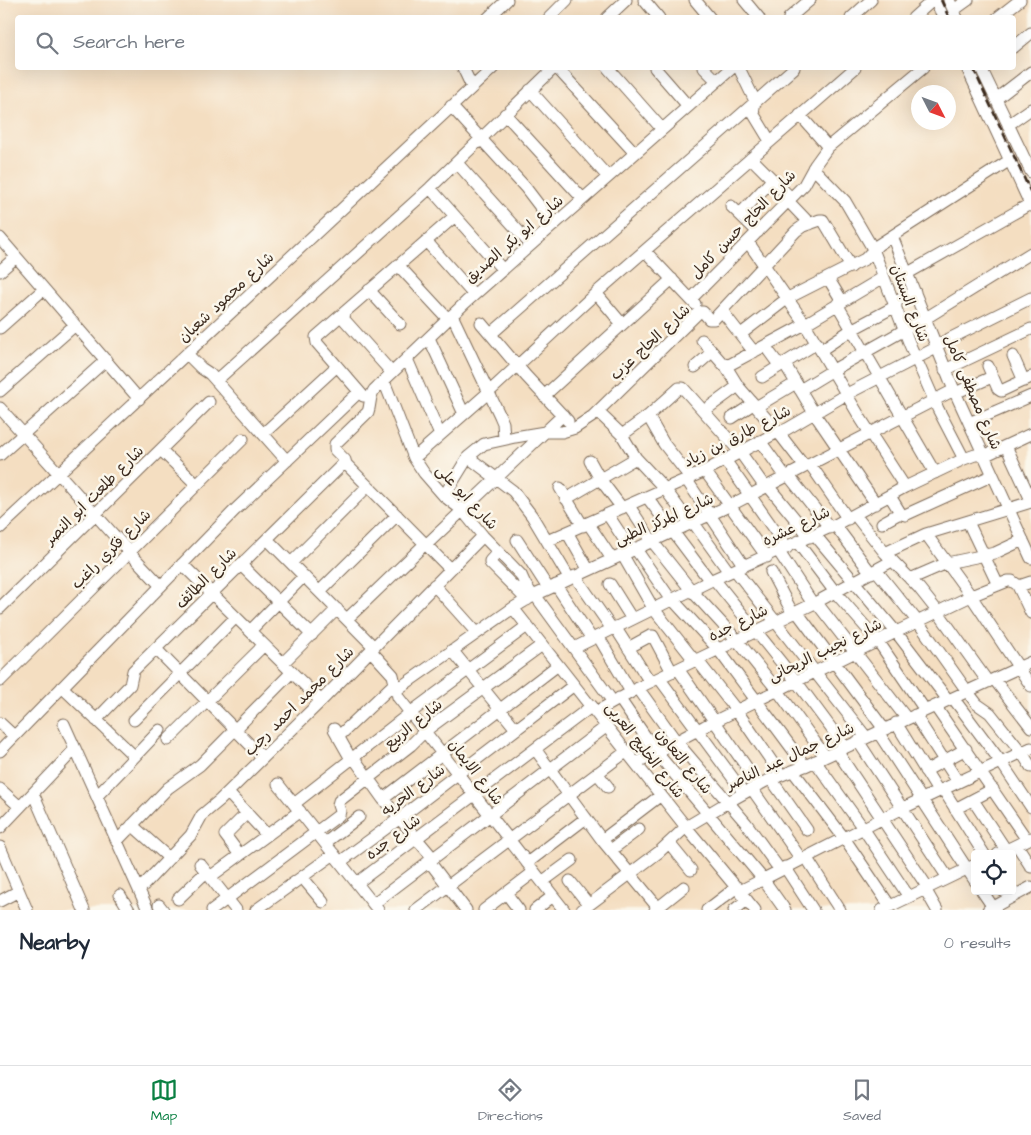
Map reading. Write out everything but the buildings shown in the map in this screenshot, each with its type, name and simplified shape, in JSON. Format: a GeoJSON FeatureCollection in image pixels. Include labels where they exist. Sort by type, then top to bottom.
{"type":"FeatureCollection","features":[{"type":"Feature","properties":{"kind":"street"},"geometry":{"type":"LineString","coordinates":[[491,15],[507,0]]}},
{"type":"Feature","properties":{"kind":"street"},"geometry":{"type":"LineString","coordinates":[[555,15],[567,0]]}},
{"type":"Feature","properties":{"kind":"street"},"geometry":{"type":"LineString","coordinates":[[611,15],[626,0]]}},
{"type":"Feature","properties":{"kind":"street"},"geometry":{"type":"LineString","coordinates":[[644,0],[656,15]]}},
{"type":"Feature","properties":{"kind":"street"},"geometry":{"type":"LineString","coordinates":[[695,0],[708,15]]}},
{"type":"Feature","properties":{"kind":"street"},"geometry":{"type":"LineString","coordinates":[[791,0],[794,14],[810,0]]}},
{"type":"Feature","properties":{"kind":"street"},"geometry":{"type":"LineString","coordinates":[[854,15],[871,0]]}},
{"type":"Feature","properties":{"kind":"street"},"geometry":{"type":"LineString","coordinates":[[916,15],[934,0],[942,15]]}},
{"type":"Feature","properties":{"kind":"street"},"geometry":{"type":"LineString","coordinates":[[953,9],[968,0]]}},
{"type":"Feature","properties":{"kind":"street"},"geometry":{"type":"LineString","coordinates":[[1001,15],[1020,0]]}},
{"type":"Feature","properties":{"kind":"street"},"geometry":{"type":"LineString","coordinates":[[750,2],[756,15]]}},
{"type":"Feature","properties":{"kind":"street"},"geometry":{"type":"LineString","coordinates":[[1016,45],[1031,33]]}},
{"type":"Feature","properties":{"kind":"street"},"geometry":{"type":"LineString","coordinates":[[464,70],[472,87]]}},
{"type":"Feature","properties":{"kind":"street","name":"شارع محمود شعبان"},"geometry":{"type":"LineString","coordinates":[[0,528],[491,70]]}},
{"type":"Feature","properties":{"kind":"street"},"geometry":{"type":"LineString","coordinates":[[216,381],[430,188],[553,70]]}},
{"type":"Feature","properties":{"kind":"street"},"geometry":{"type":"LineString","coordinates":[[557,70],[636,153]]}},
{"type":"Feature","properties":{"kind":"street"},"geometry":{"type":"LineString","coordinates":[[610,70],[662,129]]}},
{"type":"Feature","properties":{"kind":"street"},"geometry":{"type":"LineString","coordinates":[[657,70],[688,106]]}},
{"type":"Feature","properties":{"kind":"street"},"geometry":{"type":"LineString","coordinates":[[706,70],[717,81]]}},
{"type":"Feature","properties":{"kind":"street","name":"شارع ابو بكر الصديق"},"geometry":{"type":"LineString","coordinates":[[345,462],[334,447],[368,412],[371,395],[392,372],[474,295],[730,70]]}},
{"type":"Feature","properties":{"kind":"street"},"geometry":{"type":"LineString","coordinates":[[740,70],[755,101],[753,113],[770,142]]}},
{"type":"Feature","properties":{"kind":"street"},"geometry":{"type":"LineString","coordinates":[[491,334],[792,70]]}},
{"type":"Feature","properties":{"kind":"street"},"geometry":{"type":"LineString","coordinates":[[414,458],[596,294],[853,70]]}},
{"type":"Feature","properties":{"kind":"street","name":"شارع الحاج حسن كامل"},"geometry":{"type":"LineString","coordinates":[[691,299],[804,184],[828,147],[921,70]]}},
{"type":"Feature","properties":{"kind":"street"},"geometry":{"type":"LineString","coordinates":[[908,273],[1031,205],[968,70]]}},
{"type":"Feature","properties":{"kind":"street"},"geometry":{"type":"LineString","coordinates":[[984,70],[1008,125],[1026,149],[1031,172]]}},
{"type":"Feature","properties":{"kind":"street"},"geometry":{"type":"LineString","coordinates":[[996,99],[1031,72]]}},
{"type":"Feature","properties":{"kind":"street"},"geometry":{"type":"LineString","coordinates":[[530,90],[608,177]]}},
{"type":"Feature","properties":{"kind":"street"},"geometry":{"type":"LineString","coordinates":[[451,106],[525,187],[554,225]]}},
{"type":"Feature","properties":{"kind":"street"},"geometry":{"type":"LineString","coordinates":[[1008,125],[1031,108]]}},
{"type":"Feature","properties":{"kind":"street"},"geometry":{"type":"LineString","coordinates":[[505,114],[583,200]]}},
{"type":"Feature","properties":{"kind":"street"},"geometry":{"type":"LineString","coordinates":[[800,115],[828,147]]}},
{"type":"Feature","properties":{"kind":"street"},"geometry":{"type":"LineString","coordinates":[[751,158],[790,199],[810,224]]}},
{"type":"Feature","properties":{"kind":"street"},"geometry":{"type":"LineString","coordinates":[[741,334],[788,298],[865,260],[873,249],[1010,160]]}},
{"type":"Feature","properties":{"kind":"street"},"geometry":{"type":"LineString","coordinates":[[456,162],[531,245]]}},
{"type":"Feature","properties":{"kind":"street","name":"شارع البستان"},"geometry":{"type":"LineString","coordinates":[[813,168],[845,201],[873,249],[934,400],[964,459]]}},
{"type":"Feature","properties":{"kind":"street"},"geometry":{"type":"LineString","coordinates":[[758,232],[735,210],[772,180]]}},
{"type":"Feature","properties":{"kind":"street"},"geometry":{"type":"LineString","coordinates":[[430,188],[502,270]]}},
{"type":"Feature","properties":{"kind":"street"},"geometry":{"type":"LineString","coordinates":[[370,404],[316,340],[318,335],[455,216]]}},
{"type":"Feature","properties":{"kind":"street"},"geometry":{"type":"LineString","coordinates":[[754,352],[722,311],[799,228],[820,220],[825,222],[851,267]]}},
{"type":"Feature","properties":{"kind":"street","name":"شارع مصطفى كامل"},"geometry":{"type":"LineString","coordinates":[[892,236],[916,292],[954,392],[1031,558]]}},
{"type":"Feature","properties":{"kind":"street"},"geometry":{"type":"LineString","coordinates":[[0,238],[139,399]]}},
{"type":"Feature","properties":{"kind":"street"},"geometry":{"type":"LineString","coordinates":[[426,240],[474,295]]}},
{"type":"Feature","properties":{"kind":"street"},"geometry":{"type":"LineString","coordinates":[[748,242],[819,346],[904,488]]}},
{"type":"Feature","properties":{"kind":"street"},"geometry":{"type":"LineString","coordinates":[[645,251],[700,308],[701,312]]}},
{"type":"Feature","properties":{"kind":"street"},"geometry":{"type":"LineString","coordinates":[[732,418],[754,405],[833,370],[926,318],[1031,254]]}},
{"type":"Feature","properties":{"kind":"street"},"geometry":{"type":"LineString","coordinates":[[0,270],[16,257]]}},
{"type":"Feature","properties":{"kind":"street"},"geometry":{"type":"LineString","coordinates":[[398,265],[450,317],[503,423],[504,439]]}},
{"type":"Feature","properties":{"kind":"street"},"geometry":{"type":"LineString","coordinates":[[725,365],[729,366],[805,324],[884,277]]}},
{"type":"Feature","properties":{"kind":"street"},"geometry":{"type":"LineString","coordinates":[[828,278],[864,352],[935,473]]}},
{"type":"Feature","properties":{"kind":"street"},"geometry":{"type":"LineString","coordinates":[[544,396],[672,279]]}},
{"type":"Feature","properties":{"kind":"street"},"geometry":{"type":"LineString","coordinates":[[0,328],[44,289]]}},
{"type":"Feature","properties":{"kind":"street"},"geometry":{"type":"LineString","coordinates":[[369,290],[400,324]]}},
{"type":"Feature","properties":{"kind":"street"},"geometry":{"type":"LineString","coordinates":[[762,377],[782,364],[852,330],[916,292]]}},
{"type":"Feature","properties":{"kind":"street"},"geometry":{"type":"LineString","coordinates":[[596,294],[622,324]]}},
{"type":"Feature","properties":{"kind":"street","name":"شارع طارق بن زياد"},"geometry":{"type":"LineString","coordinates":[[547,541],[704,471],[787,429],[847,394],[1031,298]]}},
{"type":"Feature","properties":{"kind":"street","name":"شارع الحاج عزب"},"geometry":{"type":"LineString","coordinates":[[444,496],[468,457],[484,444],[545,432],[562,432],[575,428],[598,412],[701,312],[711,319],[722,311]]}},
{"type":"Feature","properties":{"kind":"street"},"geometry":{"type":"LineString","coordinates":[[340,316],[392,372]]}},
{"type":"Feature","properties":{"kind":"street"},"geometry":{"type":"LineString","coordinates":[[481,323],[544,396],[575,428]]}},
{"type":"Feature","properties":{"kind":"street"},"geometry":{"type":"LineString","coordinates":[[0,391],[75,325]]}},
{"type":"Feature","properties":{"kind":"street"},"geometry":{"type":"LineString","coordinates":[[945,370],[1031,328]]}},
{"type":"Feature","properties":{"kind":"street"},"geometry":{"type":"LineString","coordinates":[[429,338],[464,414]]}},
{"type":"Feature","properties":{"kind":"street"},"geometry":{"type":"LineString","coordinates":[[702,340],[725,365],[738,386],[851,517],[910,579],[1031,727]]}},
{"type":"Feature","properties":{"kind":"street"},"geometry":{"type":"LineString","coordinates":[[765,346],[776,361],[786,366],[814,413],[876,504]]}},
{"type":"Feature","properties":{"kind":"street"},"geometry":{"type":"LineString","coordinates":[[695,368],[712,352]]}},
{"type":"Feature","properties":{"kind":"street"},"geometry":{"type":"LineString","coordinates":[[187,354],[210,374],[287,461]]}},
{"type":"Feature","properties":{"kind":"street"},"geometry":{"type":"LineString","coordinates":[[1013,356],[1028,379]]}},
{"type":"Feature","properties":{"kind":"street"},"geometry":{"type":"LineString","coordinates":[[407,359],[440,435]]}},
{"type":"Feature","properties":{"kind":"street"},"geometry":{"type":"LineString","coordinates":[[0,455],[106,360]]}},
{"type":"Feature","properties":{"kind":"street"},"geometry":{"type":"LineString","coordinates":[[263,434],[337,366]]}},
{"type":"Feature","properties":{"kind":"street","name":"شارع المركز الطبى"},"geometry":{"type":"LineString","coordinates":[[352,758],[336,733],[395,687],[532,597],[588,569],[710,515],[767,487],[990,372],[998,389],[1001,391],[1028,379]]}},
{"type":"Feature","properties":{"kind":"street","name":"شارع ابو على"},"geometry":{"type":"LineString","coordinates":[[384,381],[414,458],[424,473],[444,496],[462,510],[483,536],[521,575],[532,597]]}},
{"type":"Feature","properties":{"kind":"street"},"geometry":{"type":"LineString","coordinates":[[704,411],[738,386]]}},
{"type":"Feature","properties":{"kind":"street"},"geometry":{"type":"LineString","coordinates":[[622,436],[679,388],[685,389],[740,452],[767,487],[854,582],[896,632],[1001,762],[1031,807]]}},
{"type":"Feature","properties":{"kind":"street"},"geometry":{"type":"LineString","coordinates":[[0,751],[235,510],[359,392]]}},
{"type":"Feature","properties":{"kind":"street"},"geometry":{"type":"LineString","coordinates":[[969,423],[1031,396]]}},
{"type":"Feature","properties":{"kind":"street","name":"شارع طلعت ابو النصر"},"geometry":{"type":"LineString","coordinates":[[0,608],[209,402]]}},
{"type":"Feature","properties":{"kind":"street"},"geometry":{"type":"LineString","coordinates":[[0,408],[161,586]]}},
{"type":"Feature","properties":{"kind":"street"},"geometry":{"type":"LineString","coordinates":[[598,412],[622,436],[636,458],[665,489],[691,523],[736,570],[816,672],[862,739],[902,808],[948,878]]}},
{"type":"Feature","properties":{"kind":"street"},"geometry":{"type":"LineString","coordinates":[[347,619],[563,415]]}},
{"type":"Feature","properties":{"kind":"street"},"geometry":{"type":"LineString","coordinates":[[648,416],[710,515],[736,570]]}},
{"type":"Feature","properties":{"kind":"street","name":"شارع فكري راغب"},"geometry":{"type":"LineString","coordinates":[[0,681],[243,439]]}},
{"type":"Feature","properties":{"kind":"street","name":"شارع عشره"},"geometry":{"type":"LineString","coordinates":[[574,648],[652,608],[813,536],[964,459],[975,455],[983,455],[1030,439]]}},
{"type":"Feature","properties":{"kind":"street"},"geometry":{"type":"LineString","coordinates":[[760,441],[787,476],[918,622],[977,704],[990,713],[1026,750],[1031,767]]}},
{"type":"Feature","properties":{"kind":"street"},"geometry":{"type":"LineString","coordinates":[[1006,446],[1031,501]]}},
{"type":"Feature","properties":{"kind":"street"},"geometry":{"type":"LineString","coordinates":[[161,450],[197,485]]}},
{"type":"Feature","properties":{"kind":"street"},"geometry":{"type":"LineString","coordinates":[[468,457],[512,491],[532,516],[572,577],[654,680],[752,789],[840,910]]}},
{"type":"Feature","properties":{"kind":"street"},"geometry":{"type":"LineString","coordinates":[[566,499],[636,458]]}},
{"type":"Feature","properties":{"kind":"street"},"geometry":{"type":"LineString","coordinates":[[725,460],[788,547],[835,592],[878,641],[916,715],[958,782]]}},
{"type":"Feature","properties":{"kind":"street"},"geometry":{"type":"LineString","coordinates":[[590,461],[600,479],[625,507],[691,590],[737,640],[778,690],[815,761]]}},
{"type":"Feature","properties":{"kind":"street"},"geometry":{"type":"LineString","coordinates":[[345,462],[450,569]]}},
{"type":"Feature","properties":{"kind":"street","name":"شارع الطائف"},"geometry":{"type":"LineString","coordinates":[[96,720],[130,685],[133,671],[345,462]]}},
{"type":"Feature","properties":{"kind":"street"},"geometry":{"type":"LineString","coordinates":[[704,471],[767,557]]}},
{"type":"Feature","properties":{"kind":"street"},"geometry":{"type":"LineString","coordinates":[[890,496],[900,513],[905,515],[992,475]]}},
{"type":"Feature","properties":{"kind":"street"},"geometry":{"type":"LineString","coordinates":[[291,563],[368,486]]}},
{"type":"Feature","properties":{"kind":"street"},"geometry":{"type":"LineString","coordinates":[[560,488],[585,524],[625,553],[672,599],[718,650],[757,700],[815,761],[909,897]]}},
{"type":"Feature","properties":{"kind":"street"},"geometry":{"type":"LineString","coordinates":[[648,497],[672,531],[796,681],[841,749],[882,819],[926,888],[937,910]]}},
{"type":"Feature","properties":{"kind":"street","name":"شارع جده"},"geometry":{"type":"LineString","coordinates":[[357,883],[535,749],[594,709],[815,603],[873,571],[888,557],[926,534],[1031,501]]}},
{"type":"Feature","properties":{"kind":"street"},"geometry":{"type":"LineString","coordinates":[[882,523],[900,513]]}},
{"type":"Feature","properties":{"kind":"street"},"geometry":{"type":"LineString","coordinates":[[320,591],[397,515]]}},
{"type":"Feature","properties":{"kind":"street"},"geometry":{"type":"LineString","coordinates":[[608,515],[652,608],[737,710],[807,830]]}},
{"type":"Feature","properties":{"kind":"street"},"geometry":{"type":"LineString","coordinates":[[968,522],[998,585]]}},
{"type":"Feature","properties":{"kind":"street"},"geometry":{"type":"LineString","coordinates":[[567,532],[588,569]]}},
{"type":"Feature","properties":{"kind":"street"},"geometry":{"type":"LineString","coordinates":[[926,534],[971,596],[1031,686]]}},
{"type":"Feature","properties":{"kind":"street","name":"شارع محمد احمد رجب"},"geometry":{"type":"LineString","coordinates":[[139,890],[196,830],[202,815],[228,793],[321,701],[483,536]]}},
{"type":"Feature","properties":{"kind":"street","name":"شارع الايمان"},"geometry":{"type":"LineString","coordinates":[[267,539],[347,619],[393,675],[398,697],[564,910]]}},
{"type":"Feature","properties":{"kind":"street"},"geometry":{"type":"LineString","coordinates":[[517,540],[634,690],[746,823],[812,910]]}},
{"type":"Feature","properties":{"kind":"street"},"geometry":{"type":"LineString","coordinates":[[910,579],[947,563],[984,556],[1022,540]]}},
{"type":"Feature","properties":{"kind":"street"},"geometry":{"type":"LineString","coordinates":[[788,547],[815,603],[856,652],[916,715],[966,749],[993,789],[1016,845]]}},
{"type":"Feature","properties":{"kind":"street"},"geometry":{"type":"LineString","coordinates":[[182,564],[321,701]]}},
{"type":"Feature","properties":{"kind":"street"},"geometry":{"type":"LineString","coordinates":[[241,564],[312,635]]}},
{"type":"Feature","properties":{"kind":"street"},"geometry":{"type":"LineString","coordinates":[[771,572],[795,613],[835,662],[881,730],[922,799],[971,867],[886,908],[844,838],[794,771]]}},
{"type":"Feature","properties":{"kind":"street"},"geometry":{"type":"LineString","coordinates":[[250,631],[304,576]]}},
{"type":"Feature","properties":{"kind":"street","name":"شارع نجيب الريحانى"},"geometry":{"type":"LineString","coordinates":[[636,763],[757,700],[971,596],[1010,581],[1018,586],[1031,582]]}},
{"type":"Feature","properties":{"kind":"street"},"geometry":{"type":"LineString","coordinates":[[610,584],[632,619]]}},
{"type":"Feature","properties":{"kind":"street"},"geometry":{"type":"LineString","coordinates":[[434,586],[477,634]]}},
{"type":"Feature","properties":{"kind":"street"},"geometry":{"type":"LineString","coordinates":[[1018,586],[1031,613]]}},
{"type":"Feature","properties":{"kind":"street","name":"شارع التعاون"},"geometry":{"type":"LineString","coordinates":[[532,597],[656,752],[763,879],[785,910]]}},
{"type":"Feature","properties":{"kind":"street","name":"شارع الخليج العربى"},"geometry":{"type":"LineString","coordinates":[[513,608],[686,827],[755,910]]}},
{"type":"Feature","properties":{"kind":"street"},"geometry":{"type":"LineString","coordinates":[[283,663],[337,609]]}},
{"type":"Feature","properties":{"kind":"street"},"geometry":{"type":"LineString","coordinates":[[134,720],[236,617]]}},
{"type":"Feature","properties":{"kind":"street"},"geometry":{"type":"LineString","coordinates":[[178,899],[205,871],[240,854],[267,835],[352,758],[410,712],[527,626]]}},
{"type":"Feature","properties":{"kind":"street"},"geometry":{"type":"LineString","coordinates":[[628,648],[653,636],[675,670],[716,721],[752,789]]}},
{"type":"Feature","properties":{"kind":"street"},"geometry":{"type":"LineString","coordinates":[[168,740],[264,645]]}},
{"type":"Feature","properties":{"kind":"street","name":"شارع الربيع"},"geometry":{"type":"LineString","coordinates":[[316,832],[339,815],[339,801],[411,745],[425,731],[542,645]]}},
{"type":"Feature","properties":{"kind":"street"},"geometry":{"type":"LineString","coordinates":[[156,649],[263,758]]}},
{"type":"Feature","properties":{"kind":"street"},"geometry":{"type":"LineString","coordinates":[[452,650],[516,729]]}},
{"type":"Feature","properties":{"kind":"street","name":"شارع جمال عبد الناصر"},"geometry":{"type":"LineString","coordinates":[[585,907],[630,874],[686,827],[728,802],[776,777],[794,771],[1031,662]]}},
{"type":"Feature","properties":{"kind":"street"},"geometry":{"type":"LineString","coordinates":[[383,799],[558,665]]}},
{"type":"Feature","properties":{"kind":"street"},"geometry":{"type":"LineString","coordinates":[[117,841],[168,788],[193,771],[292,672]]}},
{"type":"Feature","properties":{"kind":"street","name":"شارع الحريه"},"geometry":{"type":"LineString","coordinates":[[256,910],[302,877],[337,858],[400,818],[574,684]]}},
{"type":"Feature","properties":{"kind":"street"},"geometry":{"type":"LineString","coordinates":[[62,687],[134,756]]}},
{"type":"Feature","properties":{"kind":"street"},"geometry":{"type":"LineString","coordinates":[[916,715],[925,771],[955,809],[981,850]]}},
{"type":"Feature","properties":{"kind":"street"},"geometry":{"type":"LineString","coordinates":[[0,723],[14,736]]}},
{"type":"Feature","properties":{"kind":"street"},"geometry":{"type":"LineString","coordinates":[[64,724],[139,890],[157,909]]}},
{"type":"Feature","properties":{"kind":"street"},"geometry":{"type":"LineString","coordinates":[[278,784],[376,907],[431,860],[607,726]]}},
{"type":"Feature","properties":{"kind":"street"},"geometry":{"type":"LineString","coordinates":[[97,796],[160,730]]}},
{"type":"Feature","properties":{"kind":"street"},"geometry":{"type":"LineString","coordinates":[[0,828],[75,749]]}},
{"type":"Feature","properties":{"kind":"street"},"geometry":{"type":"LineString","coordinates":[[535,749],[602,840],[658,909],[684,887]]}},
{"type":"Feature","properties":{"kind":"street"},"geometry":{"type":"LineString","coordinates":[[925,771],[966,749]]}},
{"type":"Feature","properties":{"kind":"street"},"geometry":{"type":"LineString","coordinates":[[707,910],[782,869],[902,808],[1026,750]]}},
{"type":"Feature","properties":{"kind":"street"},"geometry":{"type":"LineString","coordinates":[[416,910],[627,751]]}},
{"type":"Feature","properties":{"kind":"street"},"geometry":{"type":"LineString","coordinates":[[352,758],[416,838],[464,909]]}},
{"type":"Feature","properties":{"kind":"street"},"geometry":{"type":"LineString","coordinates":[[596,773],[608,787]]}},
{"type":"Feature","properties":{"kind":"street"},"geometry":{"type":"LineString","coordinates":[[0,789],[20,807]]}},
{"type":"Feature","properties":{"kind":"street"},"geometry":{"type":"LineString","coordinates":[[955,809],[993,789]]}},
{"type":"Feature","properties":{"kind":"street"},"geometry":{"type":"LineString","coordinates":[[33,793],[84,910]]}},
{"type":"Feature","properties":{"kind":"street"},"geometry":{"type":"LineString","coordinates":[[228,793],[267,835]]}},
{"type":"Feature","properties":{"kind":"street"},"geometry":{"type":"LineString","coordinates":[[602,840],[661,795]]}},
{"type":"Feature","properties":{"kind":"street"},"geometry":{"type":"LineString","coordinates":[[973,800],[1016,845],[1031,867]]}},
{"type":"Feature","properties":{"kind":"street"},"geometry":{"type":"LineString","coordinates":[[240,854],[225,835],[247,813]]}},
{"type":"Feature","properties":{"kind":"street"},"geometry":{"type":"LineString","coordinates":[[325,843],[359,817]]}},
{"type":"Feature","properties":{"kind":"street"},"geometry":{"type":"LineString","coordinates":[[484,910],[506,893],[531,867],[586,818]]}},
{"type":"Feature","properties":{"kind":"street"},"geometry":{"type":"LineString","coordinates":[[132,825],[169,858]]}},
{"type":"Feature","properties":{"kind":"street"},"geometry":{"type":"LineString","coordinates":[[610,850],[639,829]]}},
{"type":"Feature","properties":{"kind":"street"},"geometry":{"type":"LineString","coordinates":[[212,910],[316,832]]}},
{"type":"Feature","properties":{"kind":"street"},"geometry":{"type":"LineString","coordinates":[[669,843],[691,870]]}},
{"type":"Feature","properties":{"kind":"street"},"geometry":{"type":"LineString","coordinates":[[0,847],[28,910]]}},
{"type":"Feature","properties":{"kind":"street"},"geometry":{"type":"LineString","coordinates":[[542,882],[572,860]]}},
{"type":"Feature","properties":{"kind":"street"},"geometry":{"type":"LineString","coordinates":[[205,871],[236,910]]}},
{"type":"Feature","properties":{"kind":"street"},"geometry":{"type":"LineString","coordinates":[[302,877],[323,902]]}},
{"type":"Feature","properties":{"kind":"street"},"geometry":{"type":"LineString","coordinates":[[570,881],[585,907]]}},
{"type":"Feature","properties":{"kind":"street"},"geometry":{"type":"LineString","coordinates":[[1016,891],[1031,887]]}},
{"type":"Feature","properties":{"kind":"street"},"geometry":{"type":"LineString","coordinates":[[0,901],[19,891]]}},
{"type":"Feature","properties":{"kind":"street"},"geometry":{"type":"LineString","coordinates":[[506,893],[519,910]]}},
{"type":"Feature","properties":{"kind":"street"},"geometry":{"type":"LineString","coordinates":[[734,910],[741,893]]}},
{"type":"Feature","properties":{"kind":"street"},"geometry":{"type":"LineString","coordinates":[[120,895],[129,910]]}},
{"type":"Feature","properties":{"kind":"street"},"geometry":{"type":"LineString","coordinates":[[984,895],[992,909],[1010,895]]}},
{"type":"Feature","properties":{"kind":"street"},"geometry":{"type":"LineString","coordinates":[[535,910],[554,896]]}},
{"type":"Feature","properties":{"kind":"railway"},"geometry":{"type":"LineString","coordinates":[[941,0],[948,15]]}},
{"type":"Feature","properties":{"kind":"railway"},"geometry":{"type":"LineString","coordinates":[[974,70],[1031,193]]}}]}
